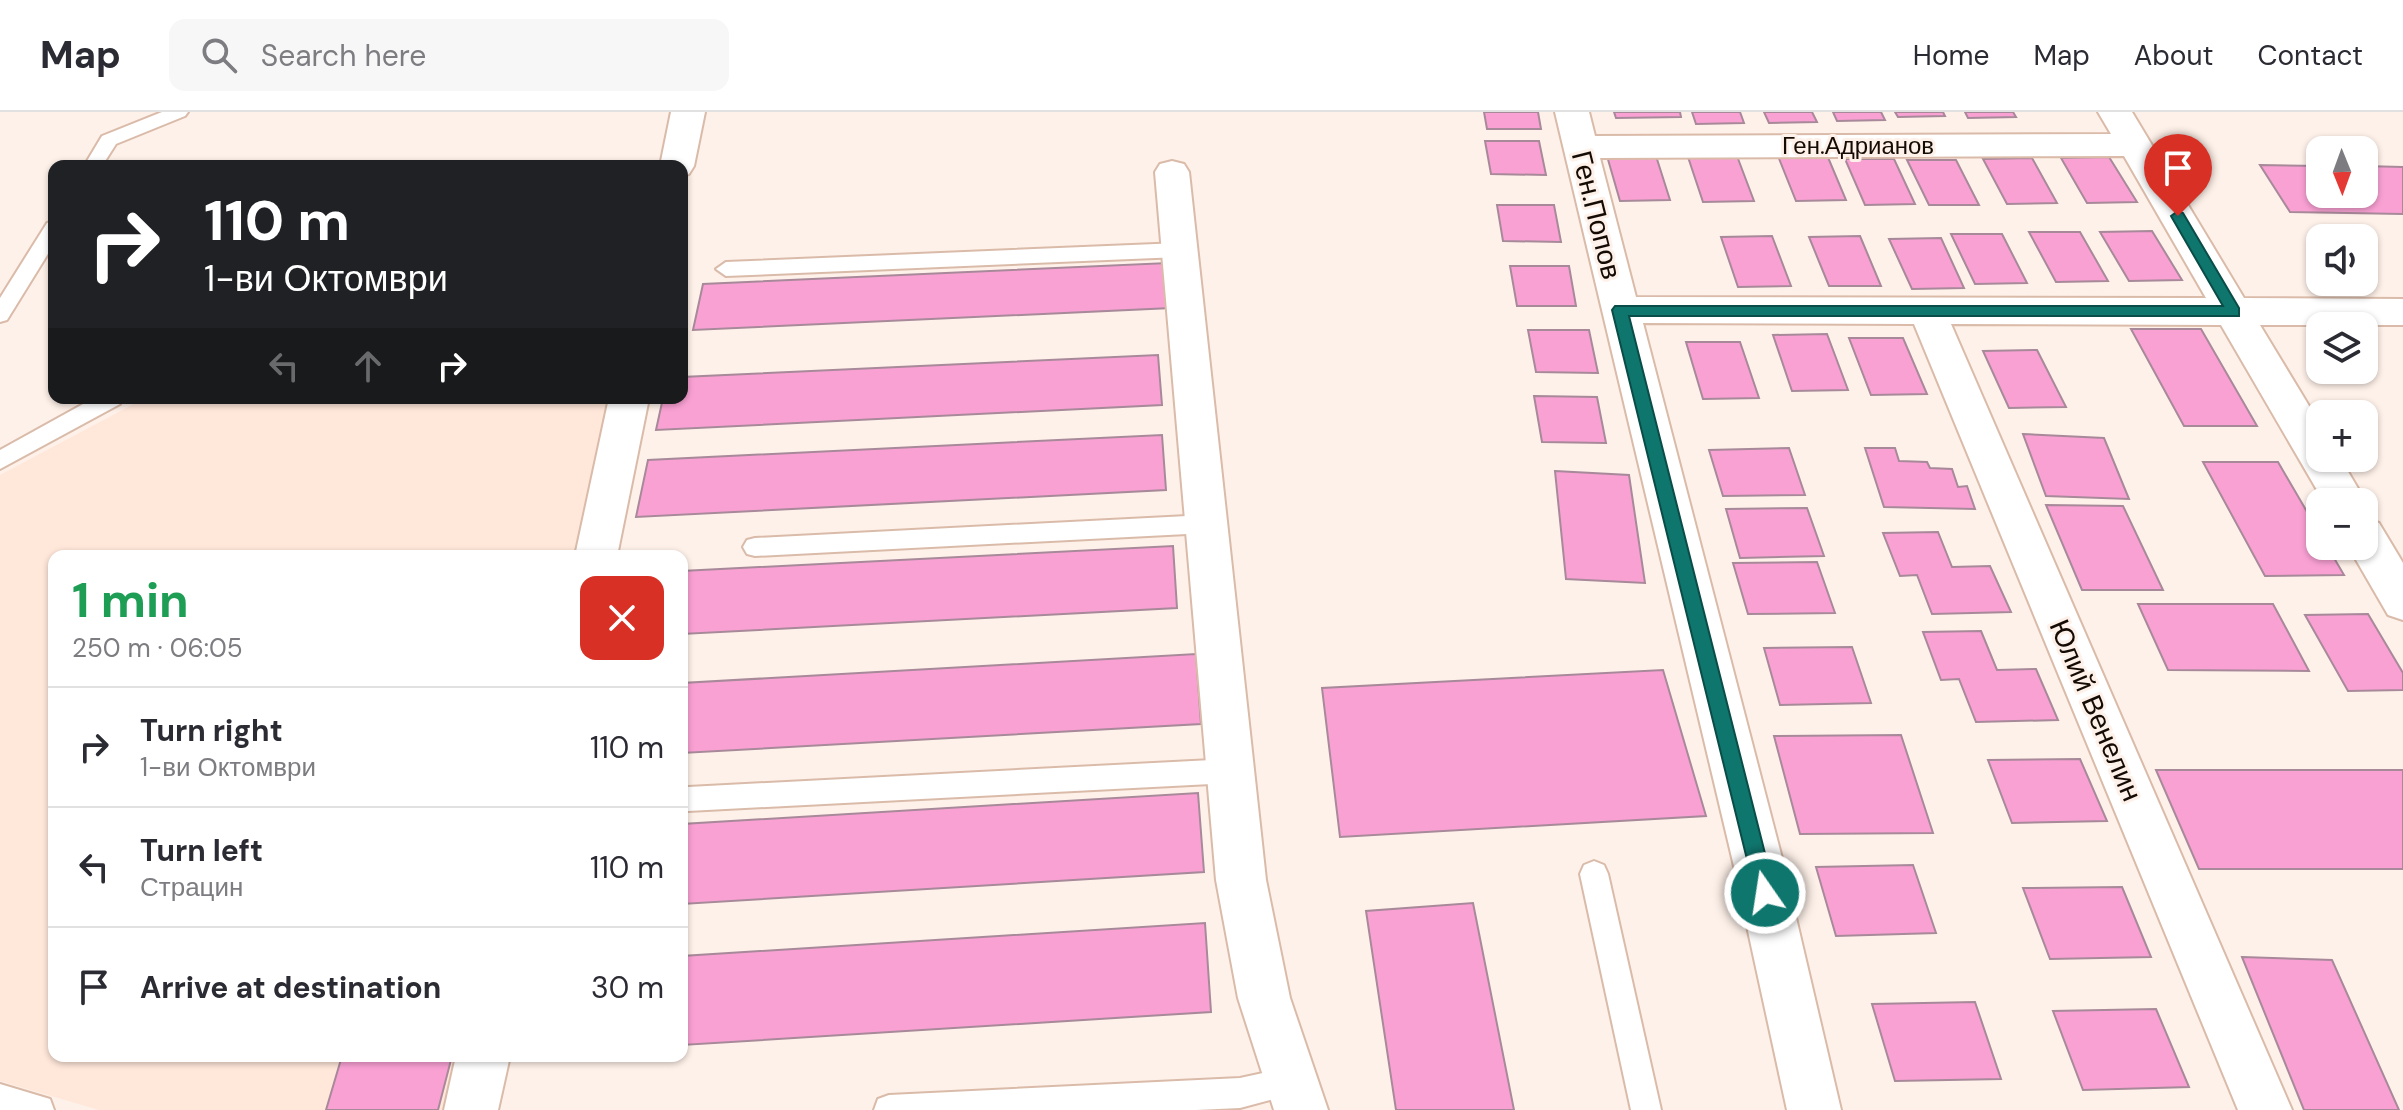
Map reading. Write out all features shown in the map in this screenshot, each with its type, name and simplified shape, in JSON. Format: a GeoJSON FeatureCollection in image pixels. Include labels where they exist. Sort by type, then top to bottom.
{"type":"FeatureCollection","features":[{"type":"Feature","properties":{"kind":"street"},"geometry":{"type":"LineString","coordinates":[[678,160],[688,112]]}},
{"type":"Feature","properties":{"kind":"street"},"geometry":{"type":"LineString","coordinates":[[2115,112],[2337,488]]}},
{"type":"Feature","properties":{"kind":"street","name":"Ген.Адрианов"},"geometry":{"type":"LineString","coordinates":[[1576,130],[2136,145]]}},
{"type":"Feature","properties":{"kind":"street","name":"Ген.Попов"},"geometry":{"type":"LineString","coordinates":[[1576,130],[1758,862],[1814,1110]]}},
{"type":"Feature","properties":{"kind":"street"},"geometry":{"type":"LineString","coordinates":[[1172,172],[1247,909],[1264,998],[1296,1096]]}},
{"type":"Feature","properties":{"kind":"street"},"geometry":{"type":"LineString","coordinates":[[1620,310],[2403,312]]}},
{"type":"Feature","properties":{"kind":"street","name":"Юлий Венелин"},"geometry":{"type":"LineString","coordinates":[[1927,311],[2265,1110]]}},
{"type":"Feature","properties":{"kind":"street"},"geometry":{"type":"LineString","coordinates":[[597,550],[628,404]]}},
{"type":"Feature","properties":{"kind":"street"},"geometry":{"type":"LineString","coordinates":[[2378,559],[2403,602]]}},
{"type":"Feature","properties":{"kind":"street"},"geometry":{"type":"LineString","coordinates":[[471,1110],[482,1062]]}},
{"type":"Feature","properties":{"kind":"lane"},"geometry":{"type":"LineString","coordinates":[[97,160],[109,140],[179,112]]}},
{"type":"Feature","properties":{"kind":"lane"},"geometry":{"type":"LineString","coordinates":[[0,315],[48,238]]}},
{"type":"Feature","properties":{"kind":"lane"},"geometry":{"type":"LineString","coordinates":[[726,269],[1180,250]]}},
{"type":"Feature","properties":{"kind":"lane"},"geometry":{"type":"LineString","coordinates":[[0,460],[101,404]]}},
{"type":"Feature","properties":{"kind":"lane"},"geometry":{"type":"LineString","coordinates":[[755,547],[1207,524]]}},
{"type":"Feature","properties":{"kind":"lane"},"geometry":{"type":"LineString","coordinates":[[688,799],[1231,771]]}},
{"type":"Feature","properties":{"kind":"lane"},"geometry":{"type":"LineString","coordinates":[[1594,874],[1646,1110]]}},
{"type":"Feature","properties":{"kind":"lane"},"geometry":{"type":"LineString","coordinates":[[889,1110],[1240,1093],[1296,1096]]}},
{"type":"Feature","properties":{"kind":"lane"},"geometry":{"type":"LineString","coordinates":[[0,1099],[39,1110]]}},
{"type":"Feature","properties":{"kind":"shaded area"},"geometry":{"type":"Polygon","coordinates":[[[134,404],[613,404],[577,550],[48,550],[48,1062],[460,1062],[449,1110],[99,1110],[0,1081],[0,475],[134,404]]]}},
{"type":"Feature","properties":{"kind":"building"},"geometry":{"type":"Polygon","coordinates":[[[1484,112],[1538,112],[1541,129],[1487,129],[1484,112]]]}},
{"type":"Feature","properties":{"kind":"building"},"geometry":{"type":"Polygon","coordinates":[[[1614,112],[1680,112],[1681,117],[1616,118],[1614,112]]]}},
{"type":"Feature","properties":{"kind":"building"},"geometry":{"type":"Polygon","coordinates":[[[1692,112],[1740,112],[1744,123],[1696,124],[1692,112]]]}},
{"type":"Feature","properties":{"kind":"building"},"geometry":{"type":"Polygon","coordinates":[[[1764,112],[1812,112],[1817,122],[1769,123],[1764,112]]]}},
{"type":"Feature","properties":{"kind":"building"},"geometry":{"type":"Polygon","coordinates":[[[1833,112],[1881,112],[1885,120],[1837,121],[1833,112]]]}},
{"type":"Feature","properties":{"kind":"building"},"geometry":{"type":"Polygon","coordinates":[[[1895,112],[1943,112],[1945,116],[1898,117],[1895,112]]]}},
{"type":"Feature","properties":{"kind":"building"},"geometry":{"type":"Polygon","coordinates":[[[1965,112],[2013,112],[2016,117],[1968,118],[1965,112]]]}},
{"type":"Feature","properties":{"kind":"building"},"geometry":{"type":"Polygon","coordinates":[[[1485,141],[1539,141],[1546,175],[1491,174],[1485,141]]]}},
{"type":"Feature","properties":{"kind":"building"},"geometry":{"type":"Polygon","coordinates":[[[1827,155],[1846,200],[1796,201],[1778,156],[1827,155]]]}},
{"type":"Feature","properties":{"kind":"building"},"geometry":{"type":"Polygon","coordinates":[[[1607,156],[1656,156],[1670,200],[1620,201],[1607,156]]]}},
{"type":"Feature","properties":{"kind":"building"},"geometry":{"type":"Polygon","coordinates":[[[1737,156],[1754,201],[1703,202],[1688,157],[1737,156]]]}},
{"type":"Feature","properties":{"kind":"building"},"geometry":{"type":"Polygon","coordinates":[[[2109,157],[2137,202],[2087,203],[2061,158],[2109,157]]]}},
{"type":"Feature","properties":{"kind":"building"},"geometry":{"type":"Polygon","coordinates":[[[2032,158],[2057,203],[2007,204],[1983,159],[2032,158]]]}},
{"type":"Feature","properties":{"kind":"building"},"geometry":{"type":"Polygon","coordinates":[[[1845,159],[1894,159],[1915,204],[1865,205],[1845,159]]]}},
{"type":"Feature","properties":{"kind":"building"},"geometry":{"type":"Polygon","coordinates":[[[1907,160],[1956,160],[1979,205],[1929,205],[1907,160]]]}},
{"type":"Feature","properties":{"kind":"building"},"geometry":{"type":"Polygon","coordinates":[[[2260,165],[2306,166],[2306,208],[2378,208],[2378,166],[2403,167],[2403,214],[2290,212],[2260,165]]]}},
{"type":"Feature","properties":{"kind":"building"},"geometry":{"type":"Polygon","coordinates":[[[1497,205],[1554,205],[1561,242],[1503,241],[1497,205]]]}},
{"type":"Feature","properties":{"kind":"building"},"geometry":{"type":"Polygon","coordinates":[[[2152,231],[2182,280],[2129,281],[2100,232],[2152,231]]]}},
{"type":"Feature","properties":{"kind":"building"},"geometry":{"type":"Polygon","coordinates":[[[2029,232],[2080,232],[2108,281],[2056,282],[2029,232]]]}},
{"type":"Feature","properties":{"kind":"building"},"geometry":{"type":"Polygon","coordinates":[[[1951,234],[2002,234],[2027,283],[1975,284],[1951,234]]]}},
{"type":"Feature","properties":{"kind":"building"},"geometry":{"type":"Polygon","coordinates":[[[1772,236],[1791,286],[1738,287],[1721,237],[1772,236]]]}},
{"type":"Feature","properties":{"kind":"building"},"geometry":{"type":"Polygon","coordinates":[[[1860,236],[1881,286],[1829,286],[1809,237],[1860,236]]]}},
{"type":"Feature","properties":{"kind":"building"},"geometry":{"type":"Polygon","coordinates":[[[1941,238],[1964,288],[1912,289],[1889,239],[1941,238]]]}},
{"type":"Feature","properties":{"kind":"building"},"geometry":{"type":"Polygon","coordinates":[[[1168,263],[1171,308],[693,330],[703,284],[1168,263]]]}},
{"type":"Feature","properties":{"kind":"building"},"geometry":{"type":"Polygon","coordinates":[[[1510,266],[1569,266],[1576,306],[1517,306],[1510,266]]]}},
{"type":"Feature","properties":{"kind":"building"},"geometry":{"type":"Polygon","coordinates":[[[2131,329],[2201,329],[2257,426],[2184,426],[2131,329]]]}},
{"type":"Feature","properties":{"kind":"building"},"geometry":{"type":"Polygon","coordinates":[[[1528,330],[1589,330],[1598,373],[1536,372],[1528,330]]]}},
{"type":"Feature","properties":{"kind":"building"},"geometry":{"type":"Polygon","coordinates":[[[1827,334],[1848,390],[1792,391],[1773,335],[1827,334]]]}},
{"type":"Feature","properties":{"kind":"building"},"geometry":{"type":"Polygon","coordinates":[[[1849,338],[1903,338],[1927,394],[1871,395],[1849,338]]]}},
{"type":"Feature","properties":{"kind":"building"},"geometry":{"type":"Polygon","coordinates":[[[1686,342],[1740,342],[1759,398],[1703,399],[1686,342]]]}},
{"type":"Feature","properties":{"kind":"building"},"geometry":{"type":"Polygon","coordinates":[[[2037,350],[2066,407],[2009,408],[1983,351],[2037,350]]]}},
{"type":"Feature","properties":{"kind":"building"},"geometry":{"type":"Polygon","coordinates":[[[1158,355],[1162,405],[656,430],[662,404],[688,404],[688,377],[1158,355]]]}},
{"type":"Feature","properties":{"kind":"building"},"geometry":{"type":"Polygon","coordinates":[[[1534,396],[1597,397],[1606,443],[1542,442],[1534,396]]]}},
{"type":"Feature","properties":{"kind":"building"},"geometry":{"type":"Polygon","coordinates":[[[2023,434],[2104,438],[2129,499],[2046,496],[2023,434]]]}},
{"type":"Feature","properties":{"kind":"building"},"geometry":{"type":"Polygon","coordinates":[[[1162,435],[1166,490],[636,517],[648,460],[1162,435]]]}},
{"type":"Feature","properties":{"kind":"building"},"geometry":{"type":"Polygon","coordinates":[[[1789,448],[1805,495],[1723,496],[1709,450],[1789,448]]]}},
{"type":"Feature","properties":{"kind":"building"},"geometry":{"type":"Polygon","coordinates":[[[1865,448],[1895,448],[1899,461],[1927,462],[1930,468],[1952,469],[1958,487],[1967,486],[1975,509],[1884,507],[1865,448]]]}},
{"type":"Feature","properties":{"kind":"building"},"geometry":{"type":"Polygon","coordinates":[[[2203,462],[2278,462],[2306,510],[2306,560],[2335,560],[2344,575],[2265,576],[2203,462]]]}},
{"type":"Feature","properties":{"kind":"building"},"geometry":{"type":"Polygon","coordinates":[[[1555,471],[1629,475],[1645,583],[1566,579],[1555,471]]]}},
{"type":"Feature","properties":{"kind":"building"},"geometry":{"type":"Polygon","coordinates":[[[2046,505],[2123,506],[2163,590],[2082,590],[2046,505]]]}},
{"type":"Feature","properties":{"kind":"building"},"geometry":{"type":"Polygon","coordinates":[[[1807,508],[1824,556],[1740,558],[1726,509],[1807,508]]]}},
{"type":"Feature","properties":{"kind":"building"},"geometry":{"type":"Polygon","coordinates":[[[1938,532],[1952,567],[1990,566],[2011,612],[1932,614],[1917,575],[1900,576],[1883,533],[1938,532]]]}},
{"type":"Feature","properties":{"kind":"building"},"geometry":{"type":"Polygon","coordinates":[[[1173,546],[1177,608],[688,634],[688,571],[1173,546]]]}},
{"type":"Feature","properties":{"kind":"building"},"geometry":{"type":"Polygon","coordinates":[[[1817,562],[1835,613],[1748,614],[1733,563],[1817,562]]]}},
{"type":"Feature","properties":{"kind":"building"},"geometry":{"type":"Polygon","coordinates":[[[2138,604],[2273,604],[2309,671],[2168,670],[2138,604]]]}},
{"type":"Feature","properties":{"kind":"building"},"geometry":{"type":"Polygon","coordinates":[[[2368,614],[2403,673],[2403,690],[2348,691],[2305,615],[2368,614]]]}},
{"type":"Feature","properties":{"kind":"building"},"geometry":{"type":"Polygon","coordinates":[[[1981,631],[1997,670],[2036,669],[2058,720],[1976,722],[1959,679],[1941,680],[1923,632],[1981,631]]]}},
{"type":"Feature","properties":{"kind":"building"},"geometry":{"type":"Polygon","coordinates":[[[1852,647],[1871,703],[1780,705],[1764,648],[1852,647]]]}},
{"type":"Feature","properties":{"kind":"building"},"geometry":{"type":"Polygon","coordinates":[[[1196,654],[1201,724],[688,753],[688,683],[1196,654]]]}},
{"type":"Feature","properties":{"kind":"building"},"geometry":{"type":"Polygon","coordinates":[[[1663,670],[1706,816],[1340,837],[1322,688],[1663,670]]]}},
{"type":"Feature","properties":{"kind":"building"},"geometry":{"type":"Polygon","coordinates":[[[1901,735],[1933,833],[1800,834],[1774,736],[1901,735]]]}},
{"type":"Feature","properties":{"kind":"building"},"geometry":{"type":"Polygon","coordinates":[[[2080,759],[2107,821],[2012,823],[1988,760],[2080,759]]]}},
{"type":"Feature","properties":{"kind":"building"},"geometry":{"type":"Polygon","coordinates":[[[2156,770],[2403,770],[2403,869],[2199,869],[2156,770]]]}},
{"type":"Feature","properties":{"kind":"building"},"geometry":{"type":"Polygon","coordinates":[[[1198,793],[1204,872],[688,904],[688,824],[1198,793]]]}},
{"type":"Feature","properties":{"kind":"building"},"geometry":{"type":"Polygon","coordinates":[[[1913,865],[1936,933],[1836,936],[1816,867],[1913,865]]]}},
{"type":"Feature","properties":{"kind":"building"},"geometry":{"type":"Polygon","coordinates":[[[2122,887],[2151,957],[2050,959],[2023,888],[2122,887]]]}},
{"type":"Feature","properties":{"kind":"building"},"geometry":{"type":"Polygon","coordinates":[[[1473,903],[1514,1110],[1396,1110],[1366,911],[1473,903]]]}},
{"type":"Feature","properties":{"kind":"building"},"geometry":{"type":"Polygon","coordinates":[[[1205,923],[1211,1012],[688,1045],[688,956],[1205,923]]]}},
{"type":"Feature","properties":{"kind":"building"},"geometry":{"type":"Polygon","coordinates":[[[2242,957],[2332,960],[2399,1110],[2304,1110],[2242,957]]]}},
{"type":"Feature","properties":{"kind":"building"},"geometry":{"type":"Polygon","coordinates":[[[1975,1002],[2001,1079],[1895,1081],[1872,1004],[1975,1002]]]}},
{"type":"Feature","properties":{"kind":"building"},"geometry":{"type":"Polygon","coordinates":[[[2156,1009],[2189,1087],[2083,1090],[2053,1011],[2156,1009]]]}},
{"type":"Feature","properties":{"kind":"building"},"geometry":{"type":"Polygon","coordinates":[[[340,1062],[450,1062],[438,1110],[326,1110],[340,1062]]]}},
{"type":"Feature","properties":{"kind":"route"},"geometry":{"type":"LineString","coordinates":[[1765,893],[1620,310],[2234,312],[2178,216]]}}]}
